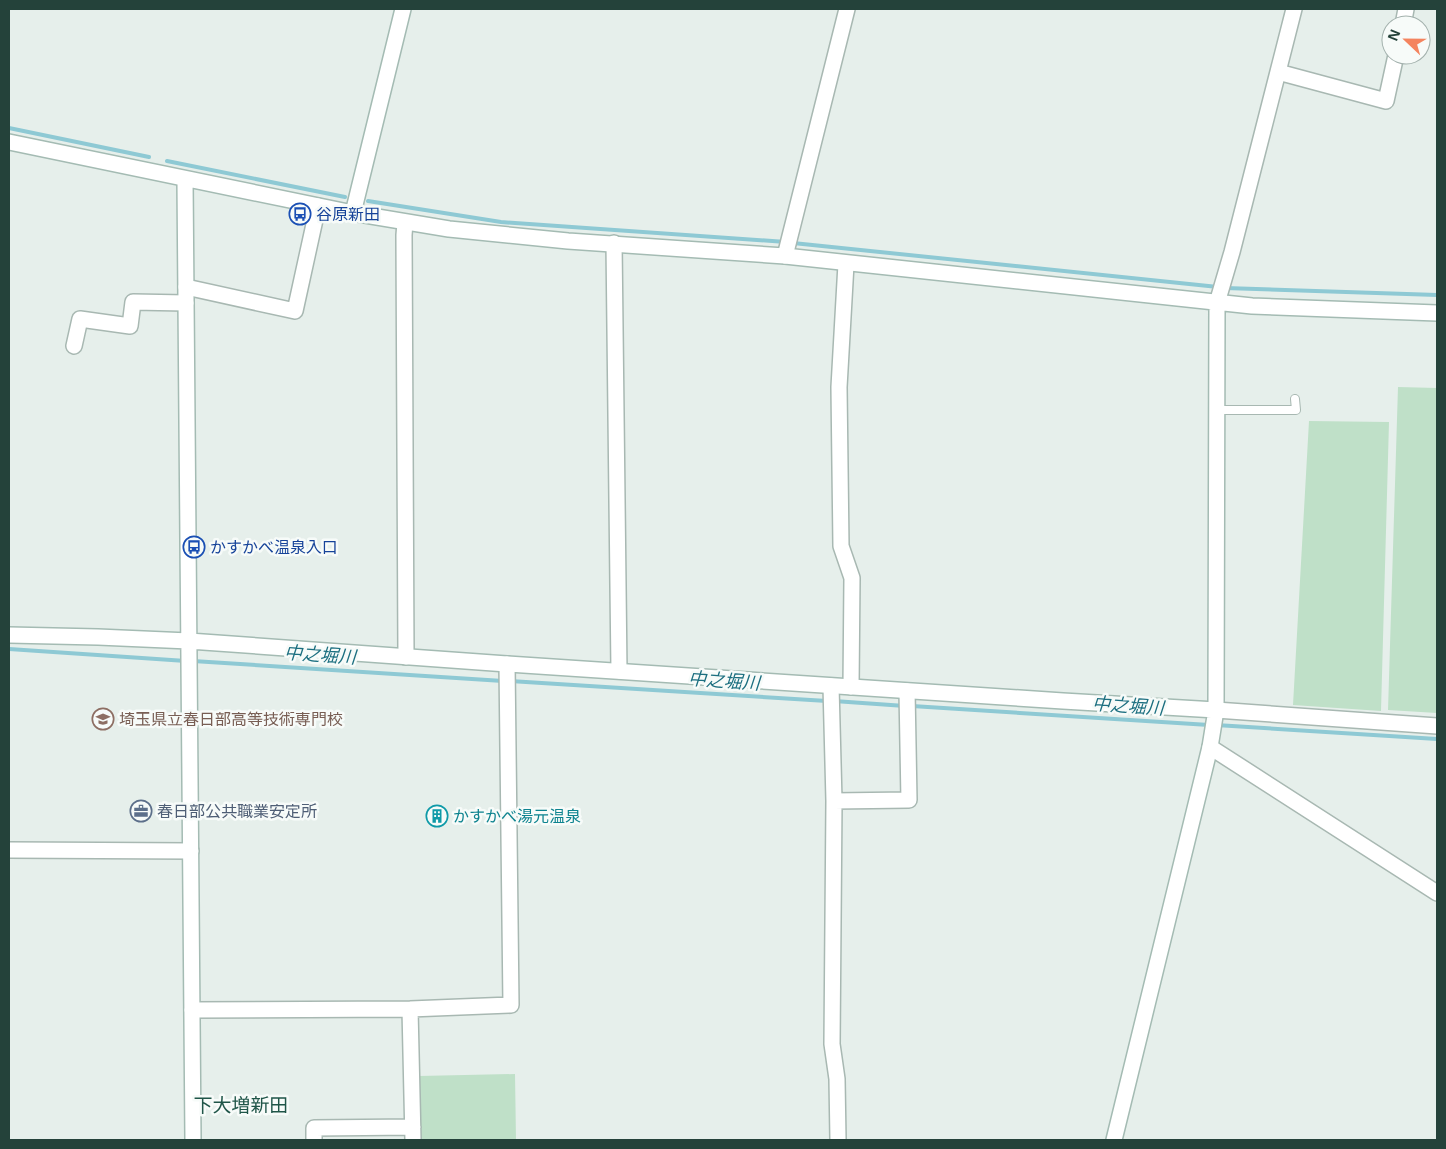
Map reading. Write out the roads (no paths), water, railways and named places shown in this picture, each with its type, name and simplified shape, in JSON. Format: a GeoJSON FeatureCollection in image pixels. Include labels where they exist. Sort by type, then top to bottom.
{"type":"FeatureCollection","features":[{"type":"Feature","properties":{"kind":"street"},"geometry":{"type":"LineString","coordinates":[[353,213],[403,9]]}},
{"type":"Feature","properties":{"kind":"street"},"geometry":{"type":"LineString","coordinates":[[785,254],[847,9]]}},
{"type":"Feature","properties":{"kind":"street"},"geometry":{"type":"LineString","coordinates":[[1114,1140],[1211,740],[1215,713],[1218,300],[1294,9]]}},
{"type":"Feature","properties":{"kind":"street"},"geometry":{"type":"LineString","coordinates":[[1278,72],[1386,101],[1394,65]]}},
{"type":"Feature","properties":{"kind":"street"},"geometry":{"type":"LineString","coordinates":[[9,142],[185,180],[405,223],[500,235],[785,254],[846,264],[1218,300],[1252,306],[1437,312]]}},
{"type":"Feature","properties":{"kind":"street"},"geometry":{"type":"LineString","coordinates":[[185,180],[193,1140]]}},
{"type":"Feature","properties":{"kind":"street"},"geometry":{"type":"LineString","coordinates":[[186,287],[295,310],[318,206]]}},
{"type":"Feature","properties":{"kind":"street"},"geometry":{"type":"LineString","coordinates":[[405,223],[406,657]]}},
{"type":"Feature","properties":{"kind":"street"},"geometry":{"type":"LineString","coordinates":[[614,243],[620,671]]}},
{"type":"Feature","properties":{"kind":"street"},"geometry":{"type":"LineString","coordinates":[[846,264],[839,387],[841,546],[852,578],[851,687]]}},
{"type":"Feature","properties":{"kind":"street"},"geometry":{"type":"LineString","coordinates":[[74,346],[80,319],[130,326],[134,302],[186,303]]}},
{"type":"Feature","properties":{"kind":"street"},"geometry":{"type":"LineString","coordinates":[[9,635],[189,641],[406,657],[507,675],[620,671],[1215,713],[1437,726]]}},
{"type":"Feature","properties":{"kind":"street"},"geometry":{"type":"LineString","coordinates":[[192,1010],[410,1009],[511,1005],[507,675]]}},
{"type":"Feature","properties":{"kind":"street"},"geometry":{"type":"LineString","coordinates":[[831,686],[834,801],[832,1044],[837,1079],[838,1140]]}},
{"type":"Feature","properties":{"kind":"street"},"geometry":{"type":"LineString","coordinates":[[834,801],[909,800],[907,691]]}},
{"type":"Feature","properties":{"kind":"street"},"geometry":{"type":"LineString","coordinates":[[1211,740],[1437,892]]}},
{"type":"Feature","properties":{"kind":"street"},"geometry":{"type":"LineString","coordinates":[[9,850],[191,850]]}},
{"type":"Feature","properties":{"kind":"street"},"geometry":{"type":"LineString","coordinates":[[314,1140],[314,1128],[413,1134],[410,1009]]}},
{"type":"Feature","properties":{"kind":"lane"},"geometry":{"type":"LineString","coordinates":[[1217,410],[1296,410],[1295,399]]}},
{"type":"Feature","properties":{"kind":"waterway"},"geometry":{"type":"LineString","coordinates":[[9,128],[149,157]]}},
{"type":"Feature","properties":{"kind":"waterway"},"geometry":{"type":"LineString","coordinates":[[167,161],[345,197]]}},
{"type":"Feature","properties":{"kind":"waterway"},"geometry":{"type":"LineString","coordinates":[[368,201],[501,222],[786,242]]}},
{"type":"Feature","properties":{"kind":"waterway"},"geometry":{"type":"LineString","coordinates":[[793,243],[1218,287]]}},
{"type":"Feature","properties":{"kind":"waterway"},"geometry":{"type":"LineString","coordinates":[[1225,288],[1437,295]]}},
{"type":"Feature","properties":{"kind":"waterway","name":"中之堀川"},"geometry":{"type":"LineString","coordinates":[[9,649],[186,661]]}},
{"type":"Feature","properties":{"kind":"waterway","name":"中之堀川"},"geometry":{"type":"LineString","coordinates":[[193,661],[503,681]]}},
{"type":"Feature","properties":{"kind":"waterway","name":"中之堀川"},"geometry":{"type":"LineString","coordinates":[[510,681],[827,701]]}},
{"type":"Feature","properties":{"kind":"waterway","name":"中之堀川"},"geometry":{"type":"LineString","coordinates":[[834,701],[905,706]]}},
{"type":"Feature","properties":{"kind":"waterway","name":"中之堀川"},"geometry":{"type":"LineString","coordinates":[[912,706],[1209,725]]}},
{"type":"Feature","properties":{"kind":"waterway","name":"中之堀川"},"geometry":{"type":"LineString","coordinates":[[1216,725],[1437,739]]}},
{"type":"Feature","properties":{"kind":"place","name":"谷原新田"},"geometry":{"type":"Point","coordinates":[300,214]}},
{"type":"Feature","properties":{"kind":"place","name":"かすかべ温泉入口"},"geometry":{"type":"Point","coordinates":[194,547]}},
{"type":"Feature","properties":{"kind":"place","name":"埼玉県立春日部高等技術専門校"},"geometry":{"type":"Point","coordinates":[103,719]}},
{"type":"Feature","properties":{"kind":"place","name":"春日部公共職業安定所"},"geometry":{"type":"Point","coordinates":[141,811]}},
{"type":"Feature","properties":{"kind":"place","name":"かすかべ湯元温泉"},"geometry":{"type":"Point","coordinates":[437,816]}},
{"type":"Feature","properties":{"kind":"district","name":"下大増新田"},"geometry":{"type":"Point","coordinates":[241,1105]}}]}
